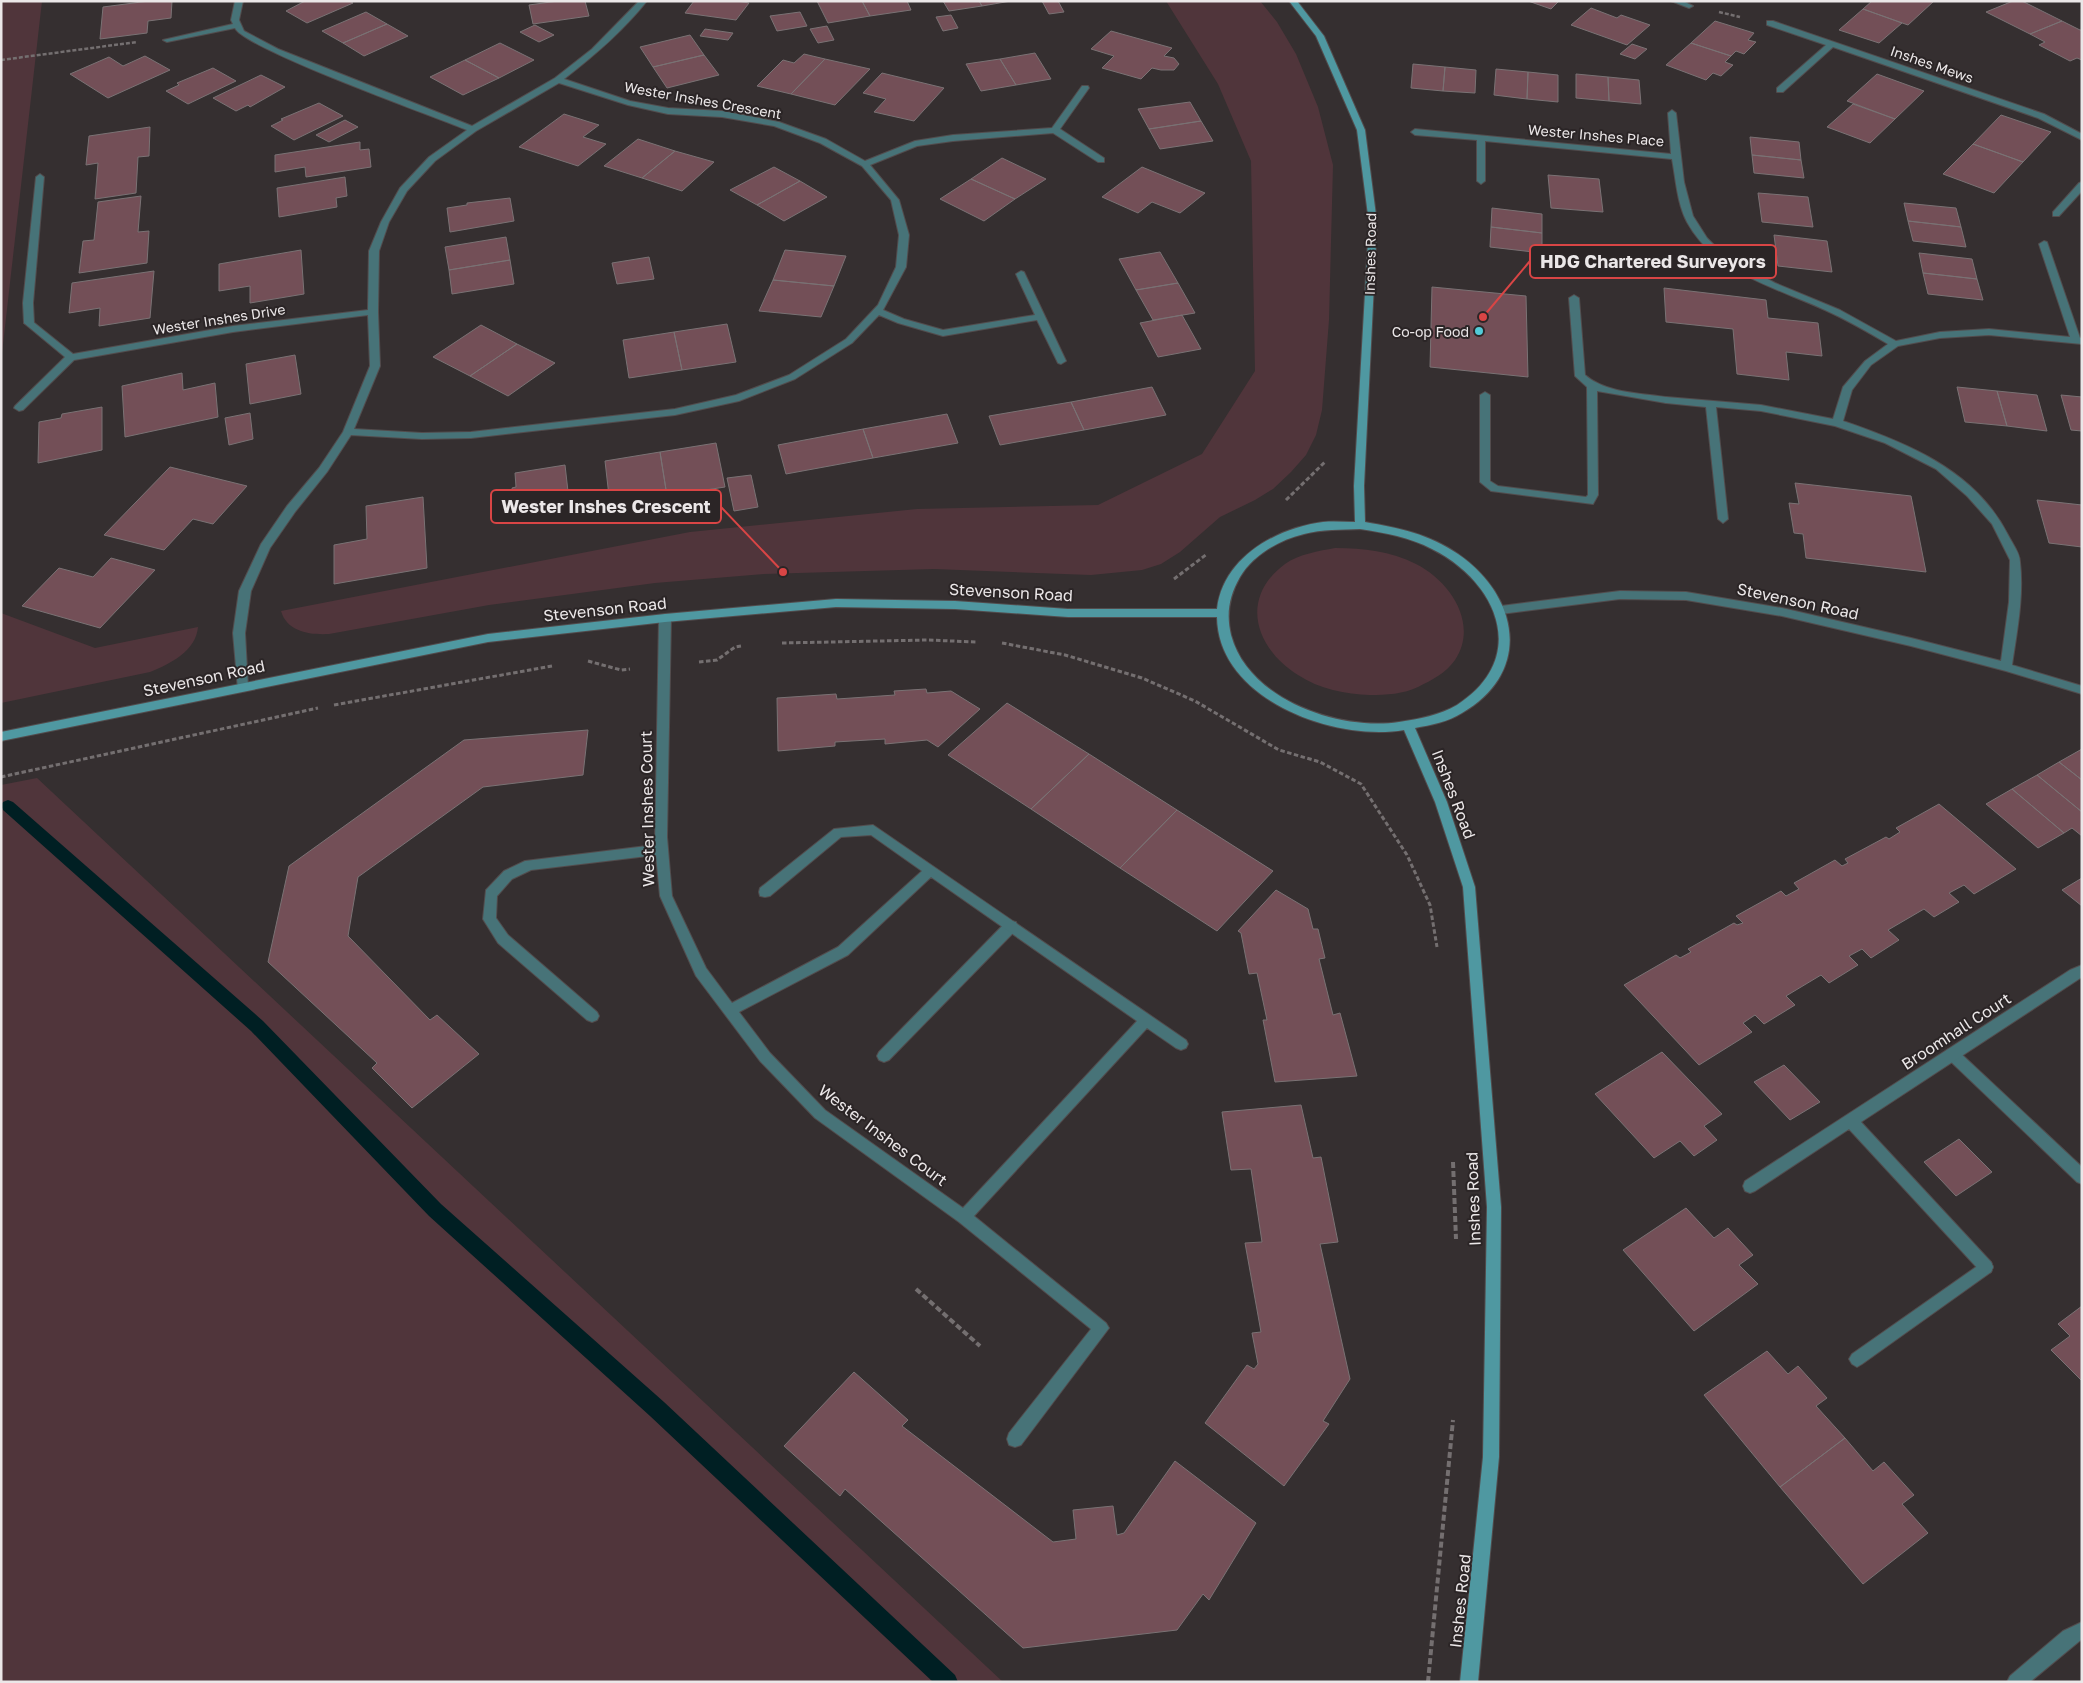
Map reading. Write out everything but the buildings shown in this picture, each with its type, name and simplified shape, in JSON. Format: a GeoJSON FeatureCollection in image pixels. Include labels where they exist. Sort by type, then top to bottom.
{"type":"FeatureCollection","features":[{"type":"Feature","properties":{"kind":"street"},"geometry":{"type":"LineString","coordinates":[[239,1],[235,20],[241,32],[275,51],[473,130]]}},
{"type":"Feature","properties":{"kind":"street"},"geometry":{"type":"LineString","coordinates":[[242,687],[239,633],[244,591],[265,547],[348,432],[375,366],[373,312],[374,251],[385,222],[403,190],[432,159],[473,130],[558,80],[596,51],[642,1]]}},
{"type":"Feature","properties":{"kind":"street","name":"Inshes Road"},"geometry":{"type":"LineString","coordinates":[[1293,1],[1320,36],[1361,130],[1373,223],[1358,486],[1360,525]]}},
{"type":"Feature","properties":{"kind":"street"},"geometry":{"type":"LineString","coordinates":[[1675,1],[1689,6]]}},
{"type":"Feature","properties":{"kind":"street","name":"Inshes Mews"},"geometry":{"type":"LineString","coordinates":[[1770,23],[2041,116],[2082,138]]}},
{"type":"Feature","properties":{"kind":"street"},"geometry":{"type":"LineString","coordinates":[[167,40],[238,25]]}},
{"type":"Feature","properties":{"kind":"street"},"geometry":{"type":"LineString","coordinates":[[1780,90],[1832,44]]}},
{"type":"Feature","properties":{"kind":"street","name":"Wester Inshes Crescent"},"geometry":{"type":"LineString","coordinates":[[348,432],[422,436],[472,435],[675,412],[739,398],[792,377],[850,342],[877,311],[901,267],[904,235],[894,200],[864,164],[823,141],[776,124],[722,114],[668,111],[628,103],[558,80]]}},
{"type":"Feature","properties":{"kind":"street"},"geometry":{"type":"LineString","coordinates":[[1055,130],[1085,88]]}},
{"type":"Feature","properties":{"kind":"street"},"geometry":{"type":"LineString","coordinates":[[1672,113],[1676,157]]}},
{"type":"Feature","properties":{"kind":"street"},"geometry":{"type":"LineString","coordinates":[[864,164],[916,144],[952,138],[1055,130],[1101,160]]}},
{"type":"Feature","properties":{"kind":"street","name":"Wester Inshes Place"},"geometry":{"type":"LineString","coordinates":[[1415,132],[1676,157],[1685,204],[1691,223],[1708,245],[1739,268],[1786,292],[1827,308],[1895,344]]}},
{"type":"Feature","properties":{"kind":"street"},"geometry":{"type":"LineString","coordinates":[[1481,138],[1481,181]]}},
{"type":"Feature","properties":{"kind":"street"},"geometry":{"type":"LineString","coordinates":[[20,408],[71,357],[29,323],[28,303],[40,176]]}},
{"type":"Feature","properties":{"kind":"street"},"geometry":{"type":"LineString","coordinates":[[2056,214],[2082,185]]}},
{"type":"Feature","properties":{"kind":"street"},"geometry":{"type":"LineString","coordinates":[[1837,422],[1847,389],[1868,363],[1895,344],[1940,334],[1989,332],[2079,341],[2044,244]]}},
{"type":"Feature","properties":{"kind":"street"},"geometry":{"type":"LineString","coordinates":[[1021,274],[1039,317],[1061,361]]}},
{"type":"Feature","properties":{"kind":"street"},"geometry":{"type":"LineString","coordinates":[[1574,298],[1580,376],[1592,386],[1609,391],[1666,400],[1761,408],[1837,422],[1889,441],[1940,467],[1971,493],[1996,522],[2015,560],[2015,602],[2006,667]]}},
{"type":"Feature","properties":{"kind":"street"},"geometry":{"type":"LineString","coordinates":[[877,311],[901,321],[943,333],[1039,317]]}},
{"type":"Feature","properties":{"kind":"street","name":"Wester Inshes Drive"},"geometry":{"type":"LineString","coordinates":[[71,357],[233,329],[373,312]]}},
{"type":"Feature","properties":{"kind":"street"},"geometry":{"type":"LineString","coordinates":[[1485,395],[1485,482],[1495,489],[1589,501],[1593,494],[1592,386]]}},
{"type":"Feature","properties":{"kind":"street"},"geometry":{"type":"LineString","coordinates":[[1711,404],[1723,519]]}},
{"type":"Feature","properties":{"kind":"street"},"geometry":{"type":"LineString","coordinates":[[1360,525],[1405,533],[1447,552],[1480,578],[1501,610],[1507,640],[1499,670],[1479,696],[1448,715],[1408,726],[1363,728],[1318,718],[1278,700],[1246,674],[1227,645],[1221,613],[1228,583],[1248,557],[1279,538],[1289,535],[1318,527],[1360,525]]}},
{"type":"Feature","properties":{"kind":"street","name":"Stevenson Road"},"geometry":{"type":"LineString","coordinates":[[1501,610],[1620,595],[1686,596],[1782,612],[1911,642],[2006,667],[2082,690]]}},
{"type":"Feature","properties":{"kind":"street","name":"Stevenson Road"},"geometry":{"type":"LineString","coordinates":[[1,737],[488,638],[665,618],[836,603],[954,605],[1068,613],[1221,613]]}},
{"type":"Feature","properties":{"kind":"street","name":"Wester Inshes Court"},"geometry":{"type":"LineString","coordinates":[[665,618],[662,849],[666,896],[701,972],[765,1056],[820,1114],[964,1218],[1101,1328],[1015,1439]]}},
{"type":"Feature","properties":{"kind":"street","name":"Inshes Road"},"geometry":{"type":"LineString","coordinates":[[1408,726],[1441,802],[1469,887],[1494,1207],[1491,1457],[1469,1682]]}},
{"type":"Feature","properties":{"kind":"street"},"geometry":{"type":"LineString","coordinates":[[765,892],[838,832],[873,830],[1181,1044]]}},
{"type":"Feature","properties":{"kind":"street"},"geometry":{"type":"LineString","coordinates":[[592,1016],[503,939],[489,919],[491,894],[508,874],[529,864],[662,849]]}},
{"type":"Feature","properties":{"kind":"street"},"geometry":{"type":"LineString","coordinates":[[731,1010],[844,951],[931,870]]}},
{"type":"Feature","properties":{"kind":"street"},"geometry":{"type":"LineString","coordinates":[[884,1056],[1011,926]]}},
{"type":"Feature","properties":{"kind":"street","name":"Broomhall Court"},"geometry":{"type":"LineString","coordinates":[[1750,1186],[1952,1054],[2080,975]]}},
{"type":"Feature","properties":{"kind":"street"},"geometry":{"type":"LineString","coordinates":[[964,1218],[1146,1020]]}},
{"type":"Feature","properties":{"kind":"street"},"geometry":{"type":"LineString","coordinates":[[1952,1054],[2082,1178]]}},
{"type":"Feature","properties":{"kind":"street"},"geometry":{"type":"LineString","coordinates":[[1851,1121],[1986,1267],[1857,1359]]}},
{"type":"Feature","properties":{"kind":"street"},"geometry":{"type":"LineString","coordinates":[[2016,1682],[2069,1637],[2082,1630]]}},
{"type":"Feature","properties":{"kind":"path"},"geometry":{"type":"LineString","coordinates":[[1689,6],[1770,23]]}},
{"type":"Feature","properties":{"kind":"path"},"geometry":{"type":"LineString","coordinates":[[1,60],[159,38],[167,40]]}},
{"type":"Feature","properties":{"kind":"path"},"geometry":{"type":"LineString","coordinates":[[1280,505],[1325,464],[1328,457]]}},
{"type":"Feature","properties":{"kind":"path"},"geometry":{"type":"LineString","coordinates":[[1167,581],[1176,578],[1214,548]]}},
{"type":"Feature","properties":{"kind":"path"},"geometry":{"type":"LineString","coordinates":[[916,1289],[980,1346]]}},
{"type":"Feature","properties":{"kind":"shaded area"},"geometry":{"type":"Polygon","coordinates":[[[1,1],[42,1],[1,362],[1,1]]]}},
{"type":"Feature","properties":{"kind":"shaded area"},"geometry":{"type":"Polygon","coordinates":[[[1166,1],[1260,1],[1277,22],[1296,54],[1318,107],[1333,165],[1329,320],[1322,410],[1316,435],[1306,455],[1273,489],[1220,517],[1180,552],[1161,564],[1142,570],[1091,575],[934,569],[764,574],[655,583],[489,605],[329,634],[307,633],[288,624],[281,611],[690,532],[917,509],[1098,505],[1202,454],[1255,371],[1251,161],[1218,84],[1166,1]]]}},
{"type":"Feature","properties":{"kind":"shaded area"},"geometry":{"type":"Polygon","coordinates":[[[1335,548],[1387,553],[1416,564],[1440,581],[1450,592],[1457,605],[1462,618],[1464,632],[1462,646],[1455,660],[1447,669],[1433,679],[1413,689],[1395,694],[1370,695],[1342,692],[1315,684],[1283,664],[1271,651],[1263,637],[1258,622],[1258,607],[1262,592],[1271,577],[1285,564],[1309,553],[1335,548]]]}},
{"type":"Feature","properties":{"kind":"shaded area"},"geometry":{"type":"Polygon","coordinates":[[[1,613],[95,648],[198,627],[192,643],[181,656],[150,672],[1,703],[1,613]]]}},
{"type":"Feature","properties":{"kind":"shaded area"},"geometry":{"type":"Polygon","coordinates":[[[37,778],[1003,1682],[1,1682],[1,785],[37,778]]]}},
{"type":"Feature","properties":{"kind":"waterway"},"geometry":{"type":"LineString","coordinates":[[8,806],[257,1026],[435,1210],[657,1409],[948,1682]]}},
{"type":"Feature","properties":{"kind":"place","name":"HDG Chartered Surveyors"},"geometry":{"type":"Point","coordinates":[1483,317]}},
{"type":"Feature","properties":{"kind":"place","name":"Co-op Food"},"geometry":{"type":"Point","coordinates":[1479,331]}},
{"type":"Feature","properties":{"kind":"place","name":"Wester Inshes Crescent"},"geometry":{"type":"Point","coordinates":[783,572]}}]}
